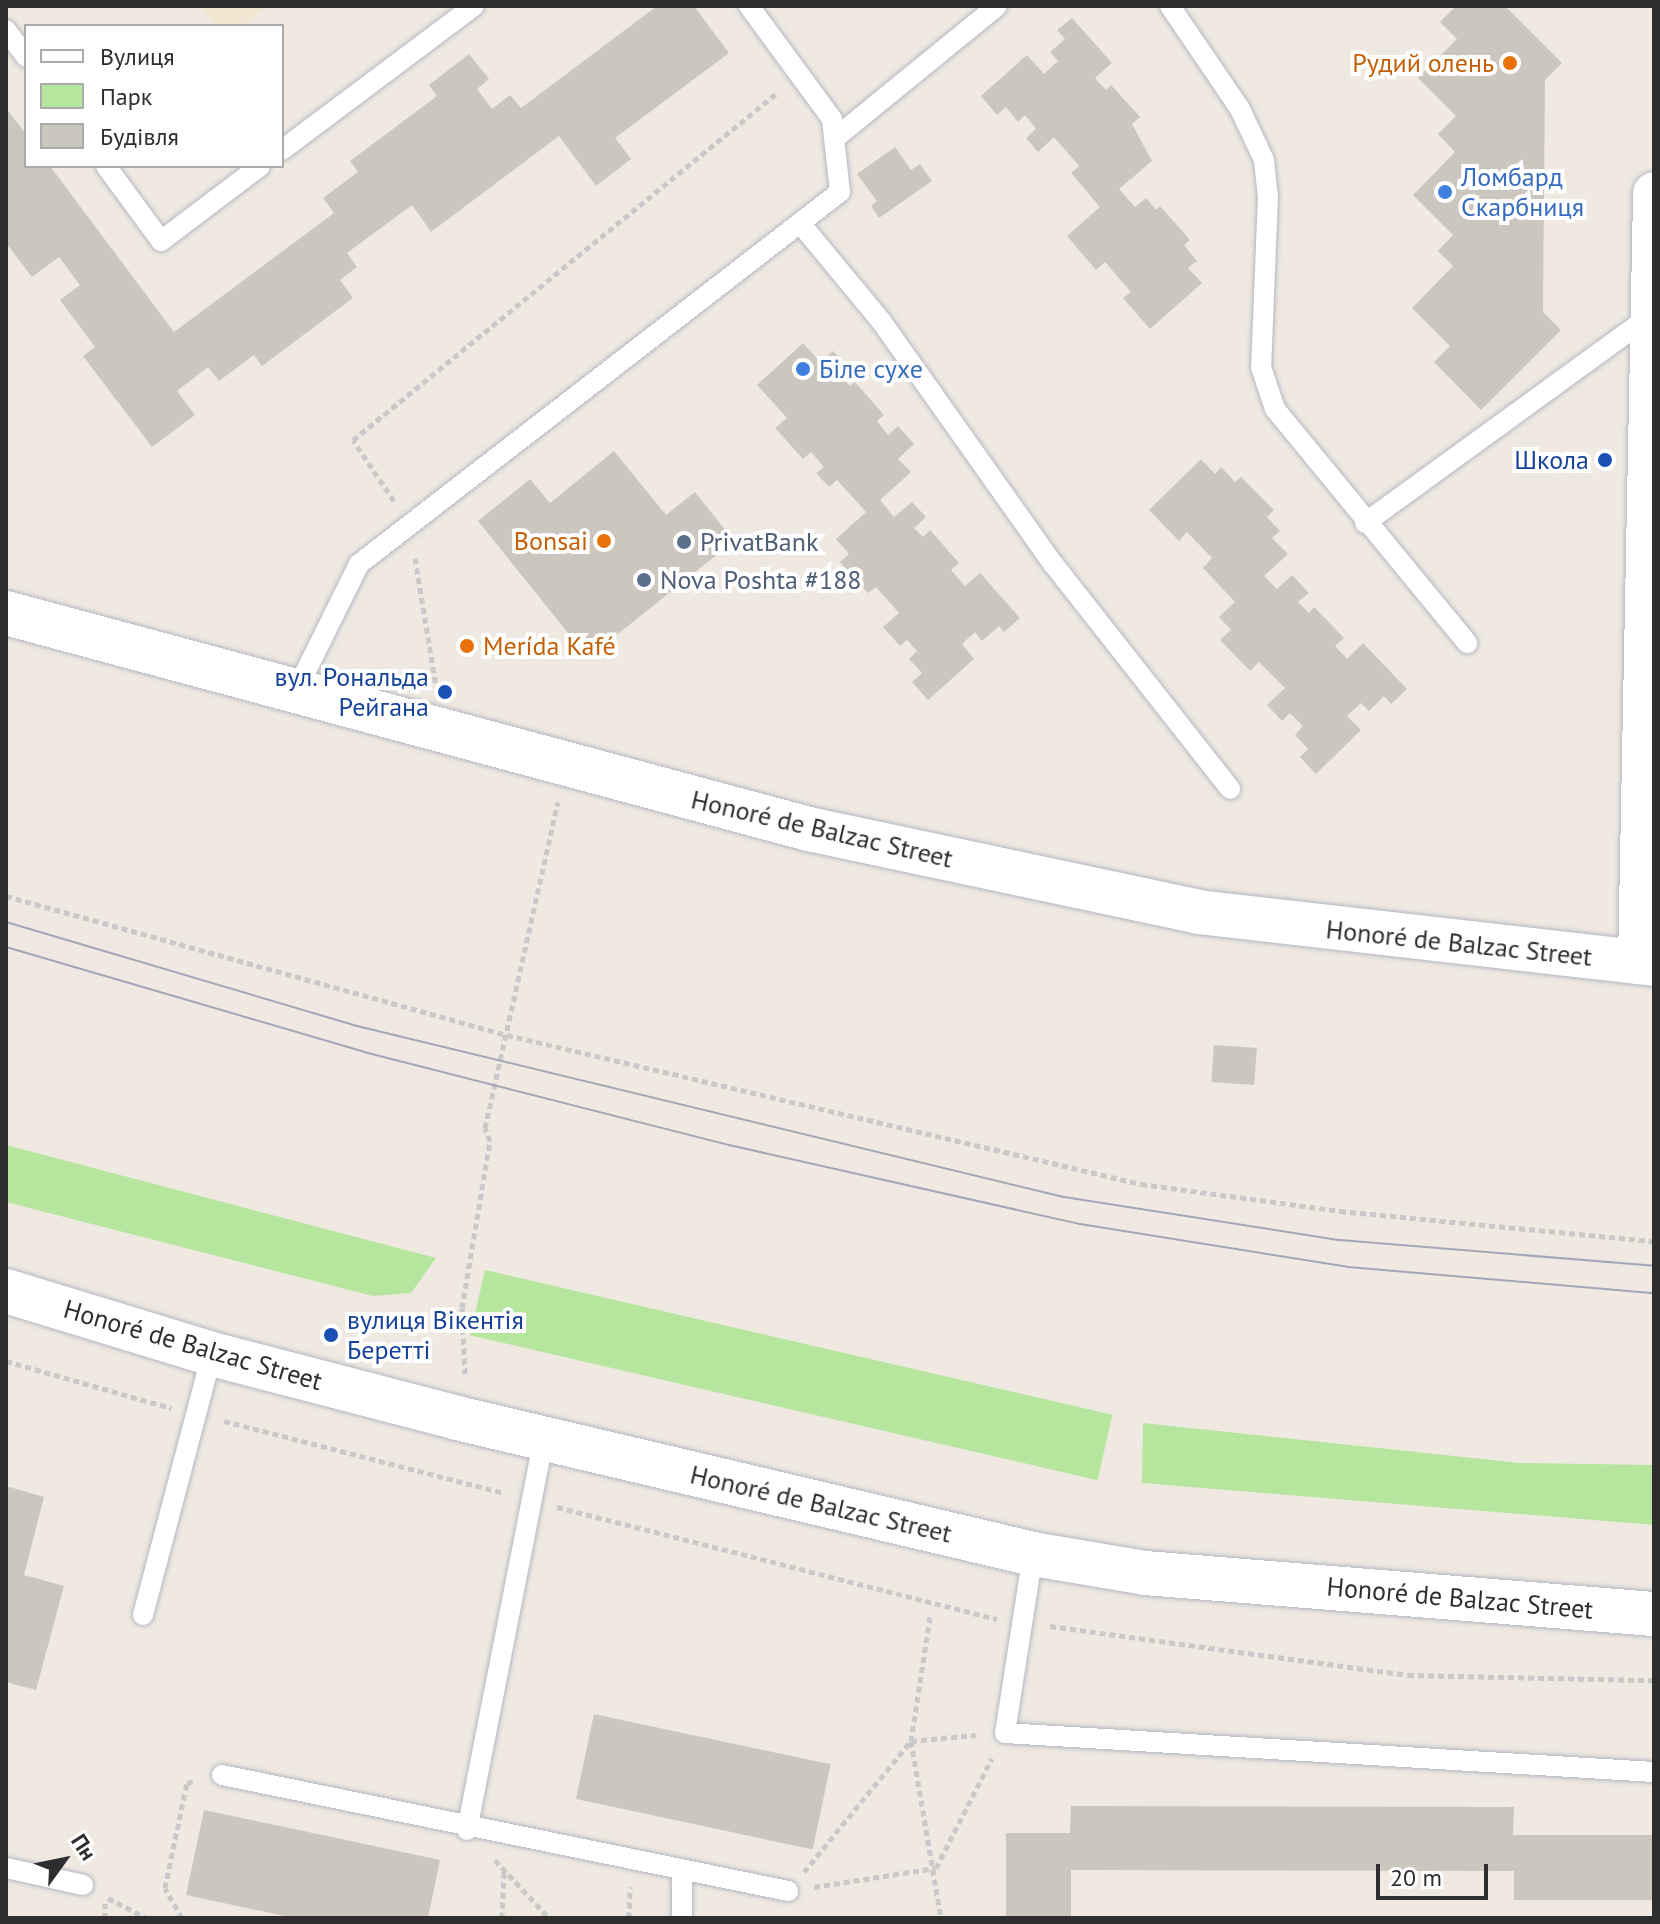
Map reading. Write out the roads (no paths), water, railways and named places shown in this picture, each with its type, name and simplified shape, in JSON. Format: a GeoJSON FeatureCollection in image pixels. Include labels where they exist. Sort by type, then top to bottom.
{"type":"FeatureCollection","features":[{"type":"Feature","properties":{"kind":"street"},"geometry":{"type":"LineString","coordinates":[[1646,963],[1654,193]]}},
{"type":"Feature","properties":{"kind":"street","name":"Honoré de Balzac Street"},"geometry":{"type":"LineString","coordinates":[[6,613],[294,695],[809,829],[1198,912],[1646,963]]}},
{"type":"Feature","properties":{"kind":"street","name":"Honoré de Balzac Street"},"geometry":{"type":"LineString","coordinates":[[6,1291],[212,1354],[544,1438],[1033,1554],[1145,1573],[1654,1614]]}},
{"type":"Feature","properties":{"kind":"lane"},"geometry":{"type":"LineString","coordinates":[[284,148],[474,6]]}},
{"type":"Feature","properties":{"kind":"lane"},"geometry":{"type":"LineString","coordinates":[[294,695],[359,564],[840,192],[832,119],[749,6]]}},
{"type":"Feature","properties":{"kind":"lane"},"geometry":{"type":"LineString","coordinates":[[834,139],[997,6]]}},
{"type":"Feature","properties":{"kind":"lane"},"geometry":{"type":"LineString","coordinates":[[1170,6],[1240,109],[1264,160],[1268,196],[1261,367],[1275,409],[1365,523],[1467,643]]}},
{"type":"Feature","properties":{"kind":"lane"},"geometry":{"type":"LineString","coordinates":[[6,30],[24,54]]}},
{"type":"Feature","properties":{"kind":"lane"},"geometry":{"type":"LineString","coordinates":[[107,168],[161,241],[257,168]]}},
{"type":"Feature","properties":{"kind":"lane"},"geometry":{"type":"LineString","coordinates":[[800,223],[881,321],[1054,565],[1230,789]]}},
{"type":"Feature","properties":{"kind":"lane"},"geometry":{"type":"LineString","coordinates":[[1365,523],[1651,315]]}},
{"type":"Feature","properties":{"kind":"lane"},"geometry":{"type":"LineString","coordinates":[[143,1615],[212,1354]]}},
{"type":"Feature","properties":{"kind":"lane"},"geometry":{"type":"LineString","coordinates":[[467,1830],[544,1438]]}},
{"type":"Feature","properties":{"kind":"lane"},"geometry":{"type":"LineString","coordinates":[[1033,1554],[1019,1622],[1005,1733],[1654,1772]]}},
{"type":"Feature","properties":{"kind":"lane"},"geometry":{"type":"LineString","coordinates":[[222,1775],[467,1830],[788,1891]]}},
{"type":"Feature","properties":{"kind":"lane"},"geometry":{"type":"LineString","coordinates":[[6,1868],[83,1885]]}},
{"type":"Feature","properties":{"kind":"lane"},"geometry":{"type":"LineString","coordinates":[[682,1870],[682,1918]]}},
{"type":"Feature","properties":{"kind":"tram line"},"geometry":{"type":"LineString","coordinates":[[6,922],[357,1026],[1064,1197],[1340,1240],[1654,1266]]}},
{"type":"Feature","properties":{"kind":"tram line"},"geometry":{"type":"LineString","coordinates":[[6,947],[364,1052],[729,1145],[1080,1224],[1348,1267],[1654,1293]]}},
{"type":"Feature","properties":{"kind":"place","name":"Рудий олень"},"geometry":{"type":"Point","coordinates":[1510,63]}},
{"type":"Feature","properties":{"kind":"place","name":"Ломбард Скарбниця"},"geometry":{"type":"Point","coordinates":[1445,192]}},
{"type":"Feature","properties":{"kind":"place","name":"Біле сухе"},"geometry":{"type":"Point","coordinates":[803,369]}},
{"type":"Feature","properties":{"kind":"place","name":"Школа"},"geometry":{"type":"Point","coordinates":[1605,460]}},
{"type":"Feature","properties":{"kind":"place","name":"Bonsai"},"geometry":{"type":"Point","coordinates":[604,541]}},
{"type":"Feature","properties":{"kind":"place","name":"PrivatBank"},"geometry":{"type":"Point","coordinates":[684,542]}},
{"type":"Feature","properties":{"kind":"place","name":"Nova Poshta #188"},"geometry":{"type":"Point","coordinates":[644,580]}},
{"type":"Feature","properties":{"kind":"place","name":"Merída Kafé"},"geometry":{"type":"Point","coordinates":[467,646]}},
{"type":"Feature","properties":{"kind":"place","name":"вул. Рональда Рейгана"},"geometry":{"type":"Point","coordinates":[445,692]}},
{"type":"Feature","properties":{"kind":"place","name":"вулиця Вікентія Беретті"},"geometry":{"type":"Point","coordinates":[331,1335]}}]}
